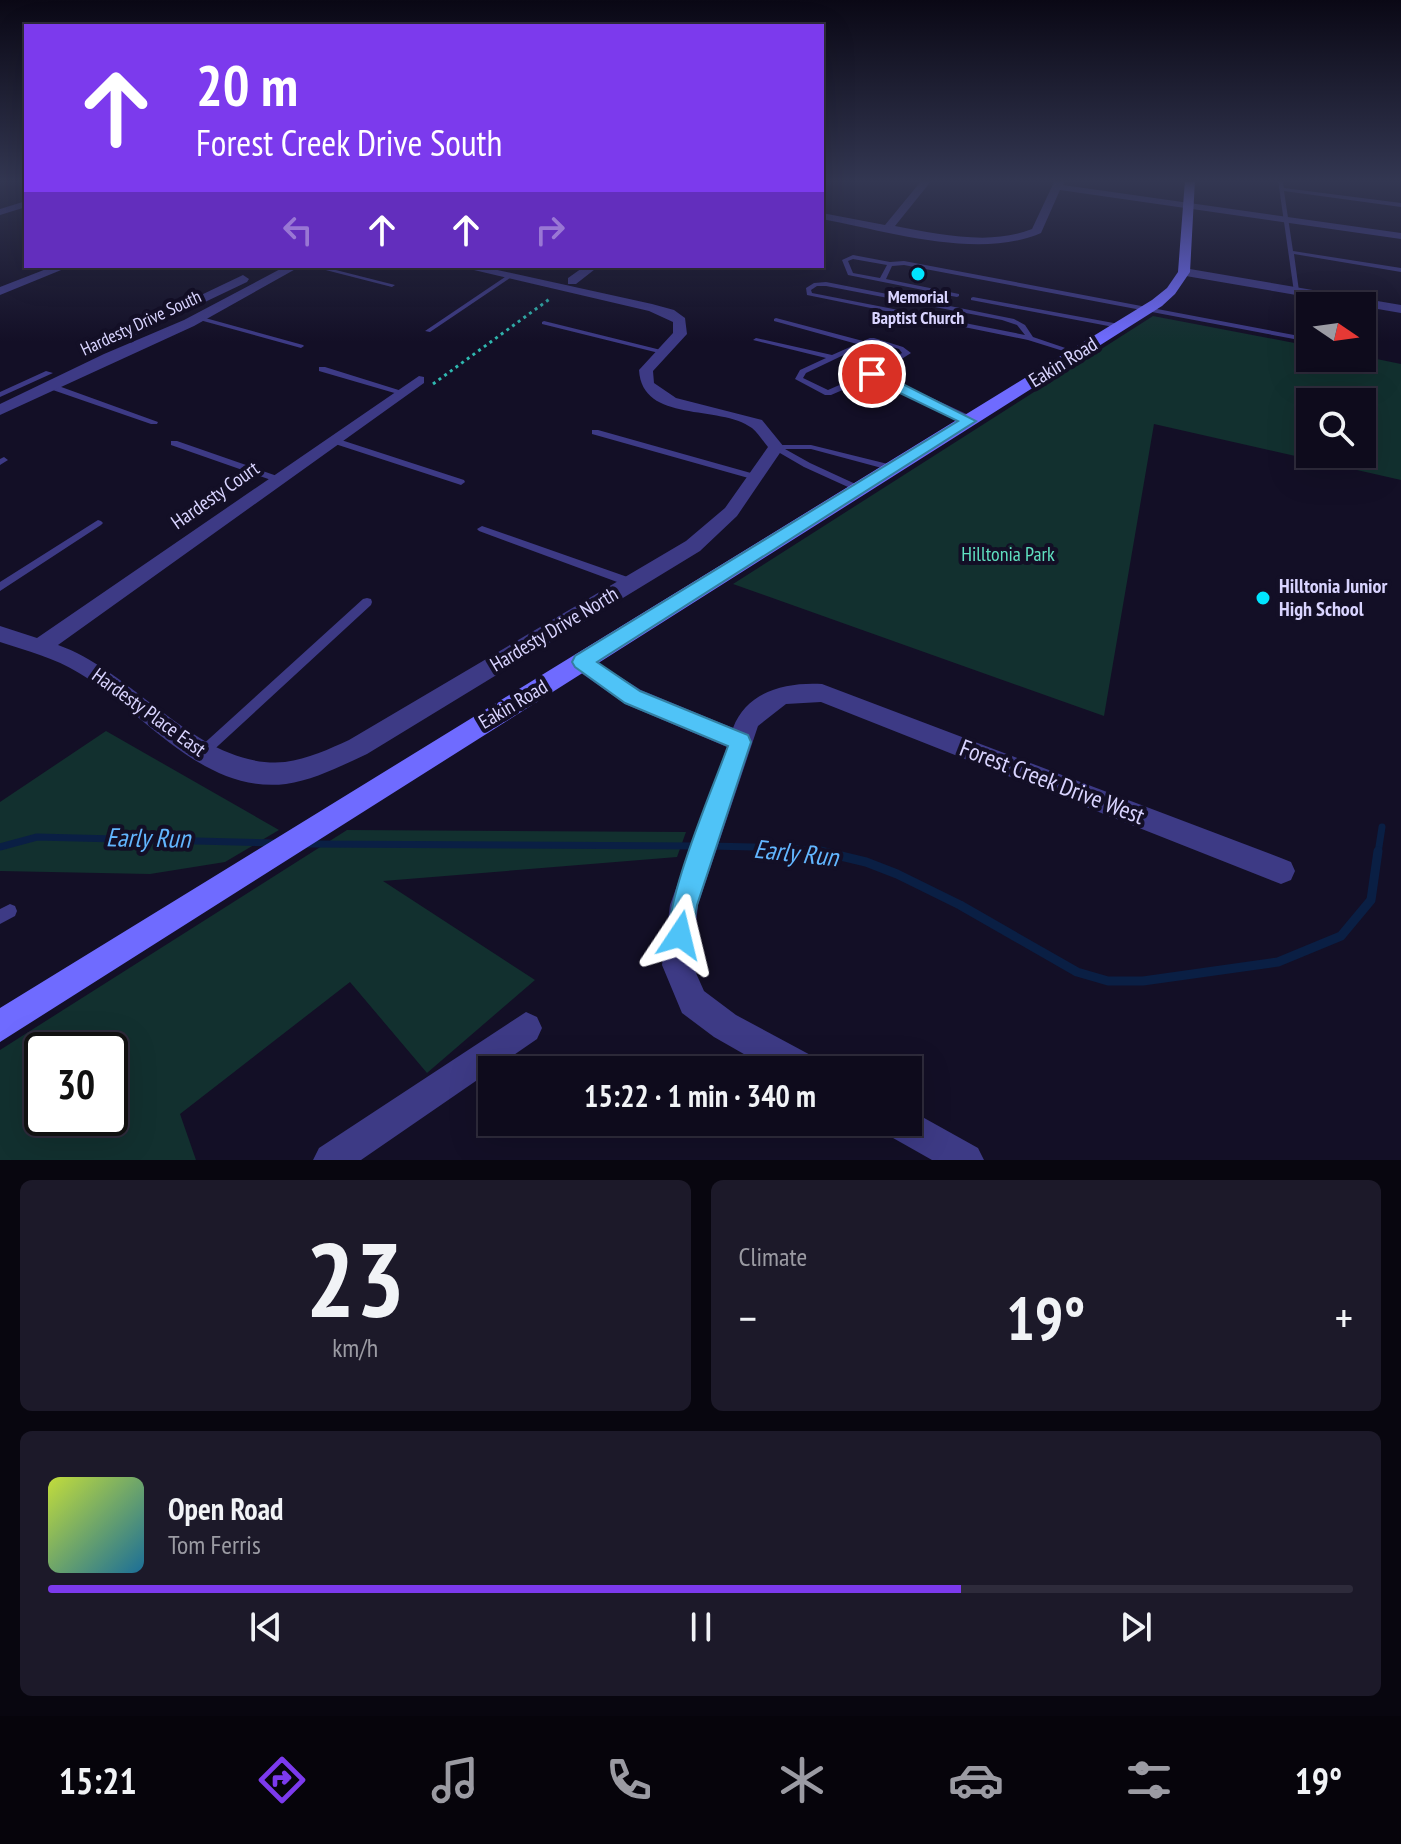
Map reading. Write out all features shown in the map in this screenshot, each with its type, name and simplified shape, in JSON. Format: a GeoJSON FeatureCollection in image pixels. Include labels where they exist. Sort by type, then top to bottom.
{"type":"FeatureCollection","features":[{"type":"Feature","properties":{"kind":"street"},"geometry":{"type":"LineString","coordinates":[[932,234],[1001,242],[1023,239],[1032,234]]}},
{"type":"Feature","properties":{"kind":"street"},"geometry":{"type":"LineString","coordinates":[[1186,234],[1184,272],[1300,292]]}},
{"type":"Feature","properties":{"kind":"street"},"geometry":{"type":"LineString","coordinates":[[0,291],[60,268]]}},
{"type":"Feature","properties":{"kind":"street"},"geometry":{"type":"LineString","coordinates":[[120,337],[265,268]]}},
{"type":"Feature","properties":{"kind":"street","name":"Hardesty Drive South"},"geometry":{"type":"LineString","coordinates":[[0,410],[49,380],[198,318],[291,268]]}},
{"type":"Feature","properties":{"kind":"street"},"geometry":{"type":"LineString","coordinates":[[472,268],[569,285],[669,313],[680,321],[682,328],[646,370],[644,376],[649,389],[666,399],[756,423],[776,447]]}},
{"type":"Feature","properties":{"kind":"street"},"geometry":{"type":"LineString","coordinates":[[569,285],[590,268]]}},
{"type":"Feature","properties":{"kind":"street","name":"Eakin Road"},"geometry":{"type":"LineString","coordinates":[[0,1026],[1148,308],[1171,291],[1184,272]]}},
{"type":"Feature","properties":{"kind":"street"},"geometry":{"type":"LineString","coordinates":[[1376,306],[1401,309]]}},
{"type":"Feature","properties":{"kind":"street"},"geometry":{"type":"LineString","coordinates":[[872,374],[969,421]]}},
{"type":"Feature","properties":{"kind":"street","name":"Hardesty Court"},"geometry":{"type":"LineString","coordinates":[[38,648],[419,380]]}},
{"type":"Feature","properties":{"kind":"street","name":"Hardesty Drive North"},"geometry":{"type":"LineString","coordinates":[[300,772],[358,747],[693,546],[731,512],[776,447]]}},
{"type":"Feature","properties":{"kind":"street","name":"Hardesty Place East"},"geometry":{"type":"LineString","coordinates":[[0,634],[82,663],[222,766],[268,775],[300,772]]}},
{"type":"Feature","properties":{"kind":"street"},"geometry":{"type":"LineString","coordinates":[[582,662],[633,697],[740,742],[684,905],[677,965],[693,1002],[725,1026],[779,1056]]}},
{"type":"Feature","properties":{"kind":"street","name":"Forest Creek Drive West"},"geometry":{"type":"LineString","coordinates":[[740,742],[748,721],[766,702],[792,691],[822,693],[1281,871]]}},
{"type":"Feature","properties":{"kind":"street"},"geometry":{"type":"LineString","coordinates":[[331,1160],[526,1028]]}},
{"type":"Feature","properties":{"kind":"street"},"geometry":{"type":"LineString","coordinates":[[922,1135],[966,1160]]}},
{"type":"Feature","properties":{"kind":"lane"},"geometry":{"type":"LineString","coordinates":[[1287,234],[1296,291]]}},
{"type":"Feature","properties":{"kind":"lane"},"geometry":{"type":"LineString","coordinates":[[1290,252],[1401,270]]}},
{"type":"Feature","properties":{"kind":"lane"},"geometry":{"type":"LineString","coordinates":[[957,295],[850,274],[845,260],[853,257],[890,264],[904,263],[1296,337]]}},
{"type":"Feature","properties":{"kind":"lane"},"geometry":{"type":"LineString","coordinates":[[882,281],[890,264]]}},
{"type":"Feature","properties":{"kind":"lane"},"geometry":{"type":"LineString","coordinates":[[321,268],[392,285]]}},
{"type":"Feature","properties":{"kind":"lane"},"geometry":{"type":"LineString","coordinates":[[428,331],[510,276]]}},
{"type":"Feature","properties":{"kind":"lane"},"geometry":{"type":"LineString","coordinates":[[1030,338],[1028,329],[1017,322],[826,284],[816,284],[808,289],[809,294],[1030,338],[1076,353]]}},
{"type":"Feature","properties":{"kind":"lane"},"geometry":{"type":"LineString","coordinates":[[925,289],[933,305]]}},
{"type":"Feature","properties":{"kind":"lane"},"geometry":{"type":"LineString","coordinates":[[973,299],[1119,326]]}},
{"type":"Feature","properties":{"kind":"lane"},"geometry":{"type":"LineString","coordinates":[[198,318],[301,346]]}},
{"type":"Feature","properties":{"kind":"lane"},"geometry":{"type":"LineString","coordinates":[[776,320],[863,343]]}},
{"type":"Feature","properties":{"kind":"lane"},"geometry":{"type":"LineString","coordinates":[[544,323],[663,352]]}},
{"type":"Feature","properties":{"kind":"lane"},"geometry":{"type":"LineString","coordinates":[[872,339],[901,348],[907,353],[872,374],[828,393],[799,379],[803,372],[863,343],[872,339]]}},
{"type":"Feature","properties":{"kind":"lane"},"geometry":{"type":"LineString","coordinates":[[756,340],[834,358]]}},
{"type":"Feature","properties":{"kind":"lane"},"geometry":{"type":"LineString","coordinates":[[322,369],[401,392]]}},
{"type":"Feature","properties":{"kind":"lane"},"geometry":{"type":"LineString","coordinates":[[0,395],[49,380],[154,422]]}},
{"type":"Feature","properties":{"kind":"lane"},"geometry":{"type":"LineString","coordinates":[[595,432],[755,477]]}},
{"type":"Feature","properties":{"kind":"lane"},"geometry":{"type":"LineString","coordinates":[[332,440],[461,482]]}},
{"type":"Feature","properties":{"kind":"lane"},"geometry":{"type":"LineString","coordinates":[[174,443],[277,479]]}},
{"type":"Feature","properties":{"kind":"lane"},"geometry":{"type":"LineString","coordinates":[[776,447],[811,447],[893,468]]}},
{"type":"Feature","properties":{"kind":"lane"},"geometry":{"type":"LineString","coordinates":[[776,447],[800,466],[835,476],[859,489]]}},
{"type":"Feature","properties":{"kind":"lane"},"geometry":{"type":"LineString","coordinates":[[0,587],[98,523]]}},
{"type":"Feature","properties":{"kind":"lane"},"geometry":{"type":"LineString","coordinates":[[482,529],[632,583]]}},
{"type":"Feature","properties":{"kind":"lane"},"geometry":{"type":"LineString","coordinates":[[203,752],[367,602]]}},
{"type":"Feature","properties":{"kind":"path"},"geometry":{"type":"LineString","coordinates":[[419,380],[435,384],[569,285]]}},
{"type":"Feature","properties":{"kind":"green space","name":"Hilltonia Park"},"geometry":{"type":"Polygon","coordinates":[[[1153,316],[1296,343],[1296,372],[1376,372],[1376,359],[1401,364],[1401,480],[1348,468],[1376,468],[1376,388],[1296,388],[1296,456],[1154,424],[1104,716],[733,584],[1153,316]]]}},
{"type":"Feature","properties":{"kind":"green space"},"geometry":{"type":"Polygon","coordinates":[[[106,731],[279,830],[225,862],[150,874],[0,871],[0,802],[106,731]]]}},
{"type":"Feature","properties":{"kind":"green space"},"geometry":{"type":"Polygon","coordinates":[[[347,830],[686,832],[677,857],[383,881],[535,980],[427,1073],[350,982],[180,1114],[196,1160],[0,1160],[0,1050],[24,1035],[24,1136],[128,1136],[128,1032],[28,1032],[347,830]]]}},
{"type":"Feature","properties":{"kind":"waterway","name":"Early Run"},"geometry":{"type":"LineString","coordinates":[[1378,853],[1382,827]]}},
{"type":"Feature","properties":{"kind":"waterway","name":"Early Run"},"geometry":{"type":"LineString","coordinates":[[0,847],[37,837],[275,843]]}},
{"type":"Feature","properties":{"kind":"waterway","name":"Early Run"},"geometry":{"type":"LineString","coordinates":[[306,844],[698,846]]}},
{"type":"Feature","properties":{"kind":"waterway","name":"Early Run"},"geometry":{"type":"LineString","coordinates":[[710,846],[825,852]]}},
{"type":"Feature","properties":{"kind":"waterway","name":"Early Run"},"geometry":{"type":"LineString","coordinates":[[820,851],[825,852]]}},
{"type":"Feature","properties":{"kind":"waterway","name":"Early Run"},"geometry":{"type":"LineString","coordinates":[[825,852],[866,862],[897,874],[960,905],[1077,972],[1108,981],[1143,981],[1278,962],[1341,936],[1371,900],[1378,851]]}},
{"type":"Feature","properties":{"kind":"waterway","name":"Early Run"},"geometry":{"type":"LineString","coordinates":[[825,852],[832,853]]}},
{"type":"Feature","properties":{"kind":"place","name":"Memorial Baptist Church"},"geometry":{"type":"Point","coordinates":[918,274]}},
{"type":"Feature","properties":{"kind":"place","name":"Hilltonia Junior High School"},"geometry":{"type":"Point","coordinates":[1263,598]}},
{"type":"Feature","properties":{"kind":"route"},"geometry":{"type":"LineString","coordinates":[[680,935],[684,905],[740,742],[620,691],[582,662],[969,421],[872,374]]}}]}
